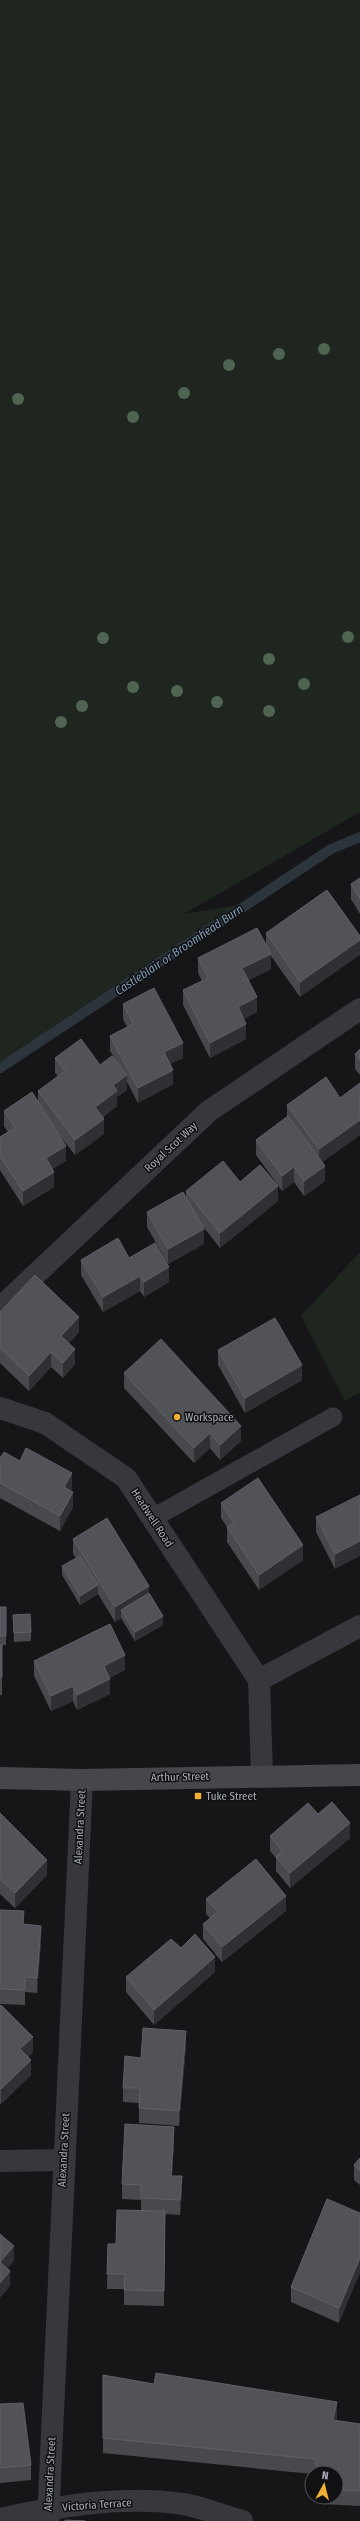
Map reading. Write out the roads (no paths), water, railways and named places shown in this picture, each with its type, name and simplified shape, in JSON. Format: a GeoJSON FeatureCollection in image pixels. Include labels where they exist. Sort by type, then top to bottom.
{"type":"FeatureCollection","features":[{"type":"Feature","properties":{"kind":"street","name":"Royal Scot Way"},"geometry":{"type":"LineString","coordinates":[[0,1308],[209,1111],[360,1009]]}},
{"type":"Feature","properties":{"kind":"street","name":"Headwell Road"},"geometry":{"type":"LineString","coordinates":[[0,1408],[45,1423],[126,1478],[259,1680]]}},
{"type":"Feature","properties":{"kind":"street"},"geometry":{"type":"LineString","coordinates":[[262,1776],[259,1680],[360,1626]]}},
{"type":"Feature","properties":{"kind":"street","name":"Arthur Street"},"geometry":{"type":"LineString","coordinates":[[0,1778],[82,1780],[360,1775]]}},
{"type":"Feature","properties":{"kind":"street","name":"Alexandra Street"},"geometry":{"type":"LineString","coordinates":[[48,2515],[63,2160],[82,1780]]}},
{"type":"Feature","properties":{"kind":"street"},"geometry":{"type":"LineString","coordinates":[[0,2161],[63,2160]]}},
{"type":"Feature","properties":{"kind":"street","name":"Victoria Terrace"},"geometry":{"type":"LineString","coordinates":[[0,2519],[48,2515],[123,2501],[183,2504],[242,2521]]}},
{"type":"Feature","properties":{"kind":"lane"},"geometry":{"type":"LineString","coordinates":[[152,1518],[333,1417]]}},
{"type":"Feature","properties":{"kind":"waterway","name":"Castleblair or Broomhead Burn"},"geometry":{"type":"LineString","coordinates":[[0,1068],[331,849],[360,837]]}},
{"type":"Feature","properties":{"kind":"place","name":"Workspace"},"geometry":{"type":"Point","coordinates":[177,1417]}},
{"type":"Feature","properties":{"kind":"place","name":"Tuke Street"},"geometry":{"type":"Point","coordinates":[198,1796]}}]}
